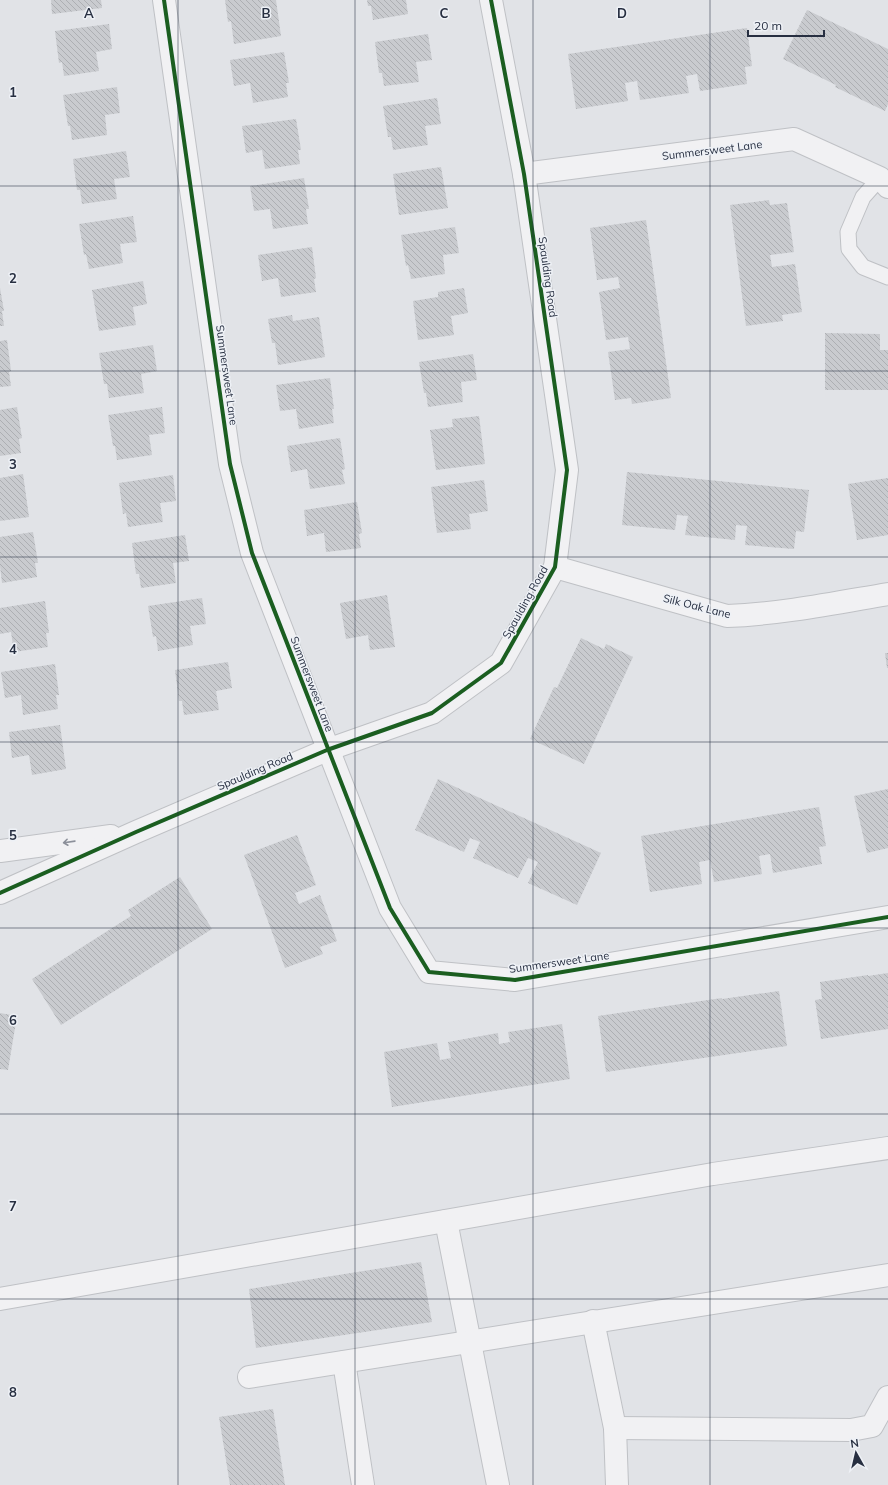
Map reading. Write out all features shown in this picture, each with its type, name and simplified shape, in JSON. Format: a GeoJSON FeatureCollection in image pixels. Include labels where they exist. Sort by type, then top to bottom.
{"type":"FeatureCollection","features":[{"type":"Feature","properties":{"kind":"street","name":"Summersweet Lane"},"geometry":{"type":"LineString","coordinates":[[164,0],[230,464],[252,553],[327,750],[390,908],[429,972],[515,980],[888,917]]}},
{"type":"Feature","properties":{"kind":"street","name":"Spaulding Road"},"geometry":{"type":"LineString","coordinates":[[0,893],[136,832],[327,750],[432,713],[501,663],[555,567],[567,470],[524,174],[491,0]]}},
{"type":"Feature","properties":{"kind":"street","name":"Summersweet Lane"},"geometry":{"type":"LineString","coordinates":[[524,174],[794,139],[884,183]]}},
{"type":"Feature","properties":{"kind":"street","name":"Silk Oak Lane"},"geometry":{"type":"LineString","coordinates":[[555,567],[727,616],[776,612],[888,594]]}},
{"type":"Feature","properties":{"kind":"street","name":"Spaulding Road"},"geometry":{"type":"LineString","coordinates":[[0,851],[136,832]]}},
{"type":"Feature","properties":{"kind":"street"},"geometry":{"type":"LineString","coordinates":[[0,1299],[713,1174],[888,1148]]}},
{"type":"Feature","properties":{"kind":"street"},"geometry":{"type":"LineString","coordinates":[[446,1221],[498,1485]]}},
{"type":"Feature","properties":{"kind":"street"},"geometry":{"type":"LineString","coordinates":[[249,1377],[470,1343],[888,1275]]}},
{"type":"Feature","properties":{"kind":"street"},"geometry":{"type":"LineString","coordinates":[[593,1322],[614,1428],[617,1485]]}},
{"type":"Feature","properties":{"kind":"street"},"geometry":{"type":"LineString","coordinates":[[344,1362],[363,1485]]}},
{"type":"Feature","properties":{"kind":"street"},"geometry":{"type":"LineString","coordinates":[[614,1428],[852,1430],[872,1426],[888,1397]]}},
{"type":"Feature","properties":{"kind":"lane"},"geometry":{"type":"LineString","coordinates":[[884,183],[863,197],[848,232],[849,249],[863,267],[888,277]]}},
{"type":"Feature","properties":{"kind":"building"},"geometry":{"type":"Polygon","coordinates":[[[51,0],[101,0],[102,8],[52,14],[51,0]]]}},
{"type":"Feature","properties":{"kind":"building"},"geometry":{"type":"Polygon","coordinates":[[[225,0],[276,0],[281,36],[234,44],[231,21],[228,22],[225,0]]]}},
{"type":"Feature","properties":{"kind":"building"},"geometry":{"type":"Polygon","coordinates":[[[367,0],[406,0],[408,14],[373,20],[371,6],[368,6],[367,0]]]}},
{"type":"Feature","properties":{"kind":"building"},"geometry":{"type":"Polygon","coordinates":[[[807,10],[888,49],[888,104],[885,111],[835,87],[836,85],[783,59],[807,10]]]}},
{"type":"Feature","properties":{"kind":"building"},"geometry":{"type":"Polygon","coordinates":[[[109,24],[112,49],[96,52],[99,71],[64,76],[62,62],[59,63],[55,31],[109,24]]]}},
{"type":"Feature","properties":{"kind":"building"},"geometry":{"type":"Polygon","coordinates":[[[747,28],[752,66],[745,67],[747,84],[700,91],[697,74],[686,76],[689,93],[640,100],[637,81],[625,83],[628,101],[576,109],[568,54],[747,28]]]}},
{"type":"Feature","properties":{"kind":"building"},"geometry":{"type":"Polygon","coordinates":[[[428,34],[432,60],[416,62],[419,82],[384,86],[382,73],[379,73],[375,42],[428,34]]]}},
{"type":"Feature","properties":{"kind":"building"},"geometry":{"type":"Polygon","coordinates":[[[284,52],[289,83],[286,83],[288,97],[253,103],[250,83],[234,86],[230,60],[284,52]]]}},
{"type":"Feature","properties":{"kind":"building"},"geometry":{"type":"Polygon","coordinates":[[[117,87],[120,113],[105,115],[107,135],[72,140],[63,95],[117,87]]]}},
{"type":"Feature","properties":{"kind":"building"},"geometry":{"type":"Polygon","coordinates":[[[437,98],[441,124],[425,126],[428,145],[393,150],[391,137],[388,137],[383,106],[437,98]]]}},
{"type":"Feature","properties":{"kind":"building"},"geometry":{"type":"Polygon","coordinates":[[[296,119],[301,150],[298,150],[300,164],[265,169],[262,150],[246,153],[242,126],[296,119]]]}},
{"type":"Feature","properties":{"kind":"building"},"geometry":{"type":"Polygon","coordinates":[[[126,151],[130,177],[114,179],[117,199],[82,204],[80,190],[77,190],[73,159],[126,151]]]}},
{"type":"Feature","properties":{"kind":"building"},"geometry":{"type":"Polygon","coordinates":[[[441,167],[448,208],[399,215],[393,174],[441,167]]]}},
{"type":"Feature","properties":{"kind":"building"},"geometry":{"type":"Polygon","coordinates":[[[304,178],[309,209],[306,209],[308,224],[273,229],[270,209],[254,211],[250,186],[304,178]]]}},
{"type":"Feature","properties":{"kind":"building"},"geometry":{"type":"Polygon","coordinates":[[[769,200],[770,205],[787,203],[794,252],[770,255],[772,267],[795,264],[802,312],[782,315],[783,321],[746,326],[730,205],[769,200]]]}},
{"type":"Feature","properties":{"kind":"building"},"geometry":{"type":"Polygon","coordinates":[[[133,216],[137,242],[120,244],[123,263],[89,269],[86,254],[84,255],[79,224],[133,216]]]}},
{"type":"Feature","properties":{"kind":"building"},"geometry":{"type":"Polygon","coordinates":[[[646,220],[671,398],[632,404],[631,398],[615,400],[608,352],[630,349],[628,337],[606,340],[599,292],[620,288],[618,277],[597,280],[590,228],[646,220]]]}},
{"type":"Feature","properties":{"kind":"building"},"geometry":{"type":"Polygon","coordinates":[[[455,227],[459,253],[443,255],[445,274],[411,279],[408,265],[406,266],[401,235],[455,227]]]}},
{"type":"Feature","properties":{"kind":"building"},"geometry":{"type":"Polygon","coordinates":[[[312,247],[316,278],[314,279],[316,292],[281,297],[278,278],[262,281],[258,255],[312,247]]]}},
{"type":"Feature","properties":{"kind":"building"},"geometry":{"type":"Polygon","coordinates":[[[143,281],[147,304],[133,307],[136,325],[99,331],[92,290],[143,281]]]}},
{"type":"Feature","properties":{"kind":"building"},"geometry":{"type":"Polygon","coordinates":[[[0,288],[4,311],[2,311],[4,326],[0,326],[0,288]]]}},
{"type":"Feature","properties":{"kind":"building"},"geometry":{"type":"Polygon","coordinates":[[[464,288],[468,313],[451,316],[454,335],[418,340],[413,301],[438,297],[438,292],[464,288]]]}},
{"type":"Feature","properties":{"kind":"building"},"geometry":{"type":"Polygon","coordinates":[[[292,315],[293,321],[319,317],[325,357],[278,365],[275,343],[272,343],[268,319],[292,315]]]}},
{"type":"Feature","properties":{"kind":"building"},"geometry":{"type":"Polygon","coordinates":[[[825,333],[880,334],[880,350],[888,350],[888,390],[825,390],[825,333]]]}},
{"type":"Feature","properties":{"kind":"building"},"geometry":{"type":"Polygon","coordinates":[[[7,340],[11,371],[9,372],[11,386],[0,387],[0,341],[7,340]]]}},
{"type":"Feature","properties":{"kind":"building"},"geometry":{"type":"Polygon","coordinates":[[[153,345],[157,371],[141,374],[144,393],[109,398],[107,384],[104,384],[99,353],[153,345]]]}},
{"type":"Feature","properties":{"kind":"building"},"geometry":{"type":"Polygon","coordinates":[[[473,354],[477,380],[461,382],[463,402],[428,407],[419,362],[473,354]]]}},
{"type":"Feature","properties":{"kind":"building"},"geometry":{"type":"Polygon","coordinates":[[[330,378],[334,409],[332,409],[334,423],[299,429],[296,409],[280,411],[276,385],[330,378]]]}},
{"type":"Feature","properties":{"kind":"building"},"geometry":{"type":"Polygon","coordinates":[[[17,407],[22,438],[19,439],[21,453],[0,456],[0,410],[17,407]]]}},
{"type":"Feature","properties":{"kind":"building"},"geometry":{"type":"Polygon","coordinates":[[[162,407],[165,433],[149,435],[152,455],[117,460],[108,415],[162,407]]]}},
{"type":"Feature","properties":{"kind":"building"},"geometry":{"type":"Polygon","coordinates":[[[479,416],[485,464],[436,470],[430,430],[453,427],[452,419],[479,416]]]}},
{"type":"Feature","properties":{"kind":"building"},"geometry":{"type":"Polygon","coordinates":[[[340,438],[345,469],[342,470],[345,484],[310,489],[307,469],[291,472],[287,446],[340,438]]]}},
{"type":"Feature","properties":{"kind":"building"},"geometry":{"type":"Polygon","coordinates":[[[627,472],[809,490],[804,532],[796,531],[794,549],[745,545],[747,526],[736,525],[735,540],[685,535],[688,516],[677,515],[675,530],[622,525],[627,472]]]}},
{"type":"Feature","properties":{"kind":"building"},"geometry":{"type":"Polygon","coordinates":[[[23,474],[29,517],[0,521],[0,478],[23,474]]]}},
{"type":"Feature","properties":{"kind":"building"},"geometry":{"type":"Polygon","coordinates":[[[173,475],[176,501],[160,503],[163,522],[128,527],[126,513],[123,514],[119,483],[173,475]]]}},
{"type":"Feature","properties":{"kind":"building"},"geometry":{"type":"Polygon","coordinates":[[[888,478],[888,535],[857,540],[848,484],[888,478]]]}},
{"type":"Feature","properties":{"kind":"building"},"geometry":{"type":"Polygon","coordinates":[[[484,480],[488,511],[469,514],[471,529],[437,533],[431,487],[484,480]]]}},
{"type":"Feature","properties":{"kind":"building"},"geometry":{"type":"Polygon","coordinates":[[[357,502],[362,533],[359,534],[361,548],[326,552],[324,533],[307,536],[304,510],[357,502]]]}},
{"type":"Feature","properties":{"kind":"building"},"geometry":{"type":"Polygon","coordinates":[[[33,532],[38,563],[35,563],[37,577],[2,583],[0,566],[0,537],[33,532]]]}},
{"type":"Feature","properties":{"kind":"building"},"geometry":{"type":"Polygon","coordinates":[[[185,535],[189,561],[173,563],[176,583],[141,588],[139,574],[136,574],[132,543],[185,535]]]}},
{"type":"Feature","properties":{"kind":"building"},"geometry":{"type":"Polygon","coordinates":[[[387,595],[395,647],[370,650],[368,635],[346,639],[340,603],[387,595]]]}},
{"type":"Feature","properties":{"kind":"building"},"geometry":{"type":"Polygon","coordinates":[[[202,598],[206,624],[190,626],[193,645],[158,651],[156,636],[153,637],[148,606],[202,598]]]}},
{"type":"Feature","properties":{"kind":"building"},"geometry":{"type":"Polygon","coordinates":[[[45,601],[49,633],[46,633],[48,647],[14,652],[11,632],[0,634],[0,608],[45,601]]]}},
{"type":"Feature","properties":{"kind":"building"},"geometry":{"type":"Polygon","coordinates":[[[581,638],[604,649],[606,644],[633,657],[584,764],[530,739],[554,687],[557,688],[581,638]]]}},
{"type":"Feature","properties":{"kind":"building"},"geometry":{"type":"Polygon","coordinates":[[[885,653],[888,653],[888,668],[887,668],[885,653]]]}},
{"type":"Feature","properties":{"kind":"building"},"geometry":{"type":"Polygon","coordinates":[[[228,662],[232,688],[216,691],[219,710],[184,715],[182,701],[179,701],[175,670],[228,662]]]}},
{"type":"Feature","properties":{"kind":"building"},"geometry":{"type":"Polygon","coordinates":[[[55,664],[59,695],[56,695],[58,709],[23,715],[21,695],[5,698],[1,672],[55,664]]]}},
{"type":"Feature","properties":{"kind":"building"},"geometry":{"type":"Polygon","coordinates":[[[60,725],[66,769],[32,775],[29,755],[12,758],[9,732],[60,725]]]}},
{"type":"Feature","properties":{"kind":"building"},"geometry":{"type":"Polygon","coordinates":[[[438,779],[601,853],[577,905],[528,883],[538,862],[528,858],[518,878],[473,858],[480,842],[470,838],[464,852],[415,830],[438,779]]]}},
{"type":"Feature","properties":{"kind":"building"},"geometry":{"type":"Polygon","coordinates":[[[888,789],[888,848],[867,853],[854,796],[888,789]]]}},
{"type":"Feature","properties":{"kind":"building"},"geometry":{"type":"Polygon","coordinates":[[[819,807],[826,846],[819,847],[822,864],[773,873],[770,854],[759,856],[762,874],[714,882],[710,860],[699,862],[702,884],[650,892],[641,836],[819,807]]]}},
{"type":"Feature","properties":{"kind":"building"},"geometry":{"type":"Polygon","coordinates":[[[297,835],[316,885],[295,893],[299,904],[320,895],[337,941],[320,947],[323,954],[285,968],[244,855],[297,835]]]}},
{"type":"Feature","properties":{"kind":"building"},"geometry":{"type":"Polygon","coordinates":[[[180,877],[212,929],[61,1025],[32,979],[131,916],[128,910],[180,877]]]}},
{"type":"Feature","properties":{"kind":"building"},"geometry":{"type":"Polygon","coordinates":[[[888,973],[888,1029],[821,1039],[815,1000],[822,999],[820,982],[888,973]]]}},
{"type":"Feature","properties":{"kind":"building"},"geometry":{"type":"Polygon","coordinates":[[[779,991],[787,1046],[606,1072],[598,1016],[779,991]]]}},
{"type":"Feature","properties":{"kind":"building"},"geometry":{"type":"Polygon","coordinates":[[[0,1013],[17,1016],[8,1070],[0,1069],[0,1013]]]}},
{"type":"Feature","properties":{"kind":"building"},"geometry":{"type":"Polygon","coordinates":[[[562,1024],[570,1079],[392,1107],[384,1052],[437,1043],[440,1060],[451,1058],[448,1042],[498,1033],[499,1044],[510,1042],[508,1032],[562,1024]]]}},
{"type":"Feature","properties":{"kind":"building"},"geometry":{"type":"Polygon","coordinates":[[[421,1262],[432,1322],[256,1348],[249,1289],[421,1262]]]}},
{"type":"Feature","properties":{"kind":"building"},"geometry":{"type":"Polygon","coordinates":[[[273,1409],[285,1485],[230,1485],[219,1417],[273,1409]]]}},
{"type":"Feature","properties":{"kind":"cycle path"},"geometry":{"type":"LineString","coordinates":[[164,0],[230,464],[252,553],[390,908],[429,972],[515,980],[888,917]]}},
{"type":"Feature","properties":{"kind":"cycle path"},"geometry":{"type":"LineString","coordinates":[[0,893],[136,832],[327,750],[432,713],[501,663],[555,567],[567,470],[524,174],[491,0]]}}]}
